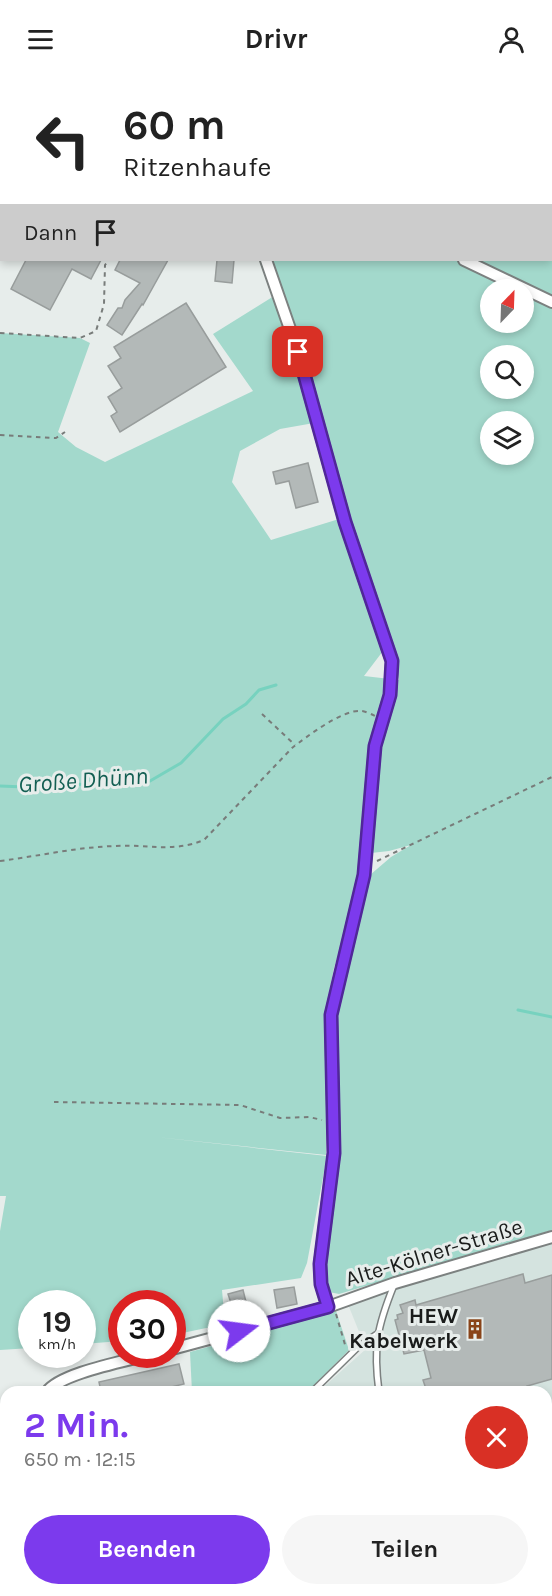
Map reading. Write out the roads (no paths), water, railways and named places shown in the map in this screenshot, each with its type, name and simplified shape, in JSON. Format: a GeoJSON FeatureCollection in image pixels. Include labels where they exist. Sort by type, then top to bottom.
{"type":"FeatureCollection","features":[{"type":"Feature","properties":{"kind":"street"},"geometry":{"type":"LineString","coordinates":[[266,261],[298,352],[345,522],[392,661],[390,695],[375,746],[365,864],[331,1015],[334,1153],[320,1264],[321,1284],[331,1306]]}},
{"type":"Feature","properties":{"kind":"street"},"geometry":{"type":"LineString","coordinates":[[466,261],[552,302]]}},
{"type":"Feature","properties":{"kind":"street","name":"Alte-Kölner-Straße"},"geometry":{"type":"LineString","coordinates":[[186,1345],[331,1306],[395,1284],[552,1237]]}},
{"type":"Feature","properties":{"kind":"street"},"geometry":{"type":"LineString","coordinates":[[53,1386],[71,1376],[108,1366]]}},
{"type":"Feature","properties":{"kind":"lane"},"geometry":{"type":"LineString","coordinates":[[378,1386],[375,1363],[377,1334],[395,1284]]}},
{"type":"Feature","properties":{"kind":"lane"},"geometry":{"type":"LineString","coordinates":[[319,1386],[358,1347],[377,1334]]}},
{"type":"Feature","properties":{"kind":"waterway","name":"Große Dhünn"},"geometry":{"type":"LineString","coordinates":[[0,786],[25,787],[150,781],[181,763],[223,719],[246,704],[259,690],[276,685]]}},
{"type":"Feature","properties":{"kind":"waterway"},"geometry":{"type":"LineString","coordinates":[[518,1010],[552,1017]]}},
{"type":"Feature","properties":{"kind":"place","name":"HEW Kabelwerk"},"geometry":{"type":"Point","coordinates":[475,1329]}}]}
